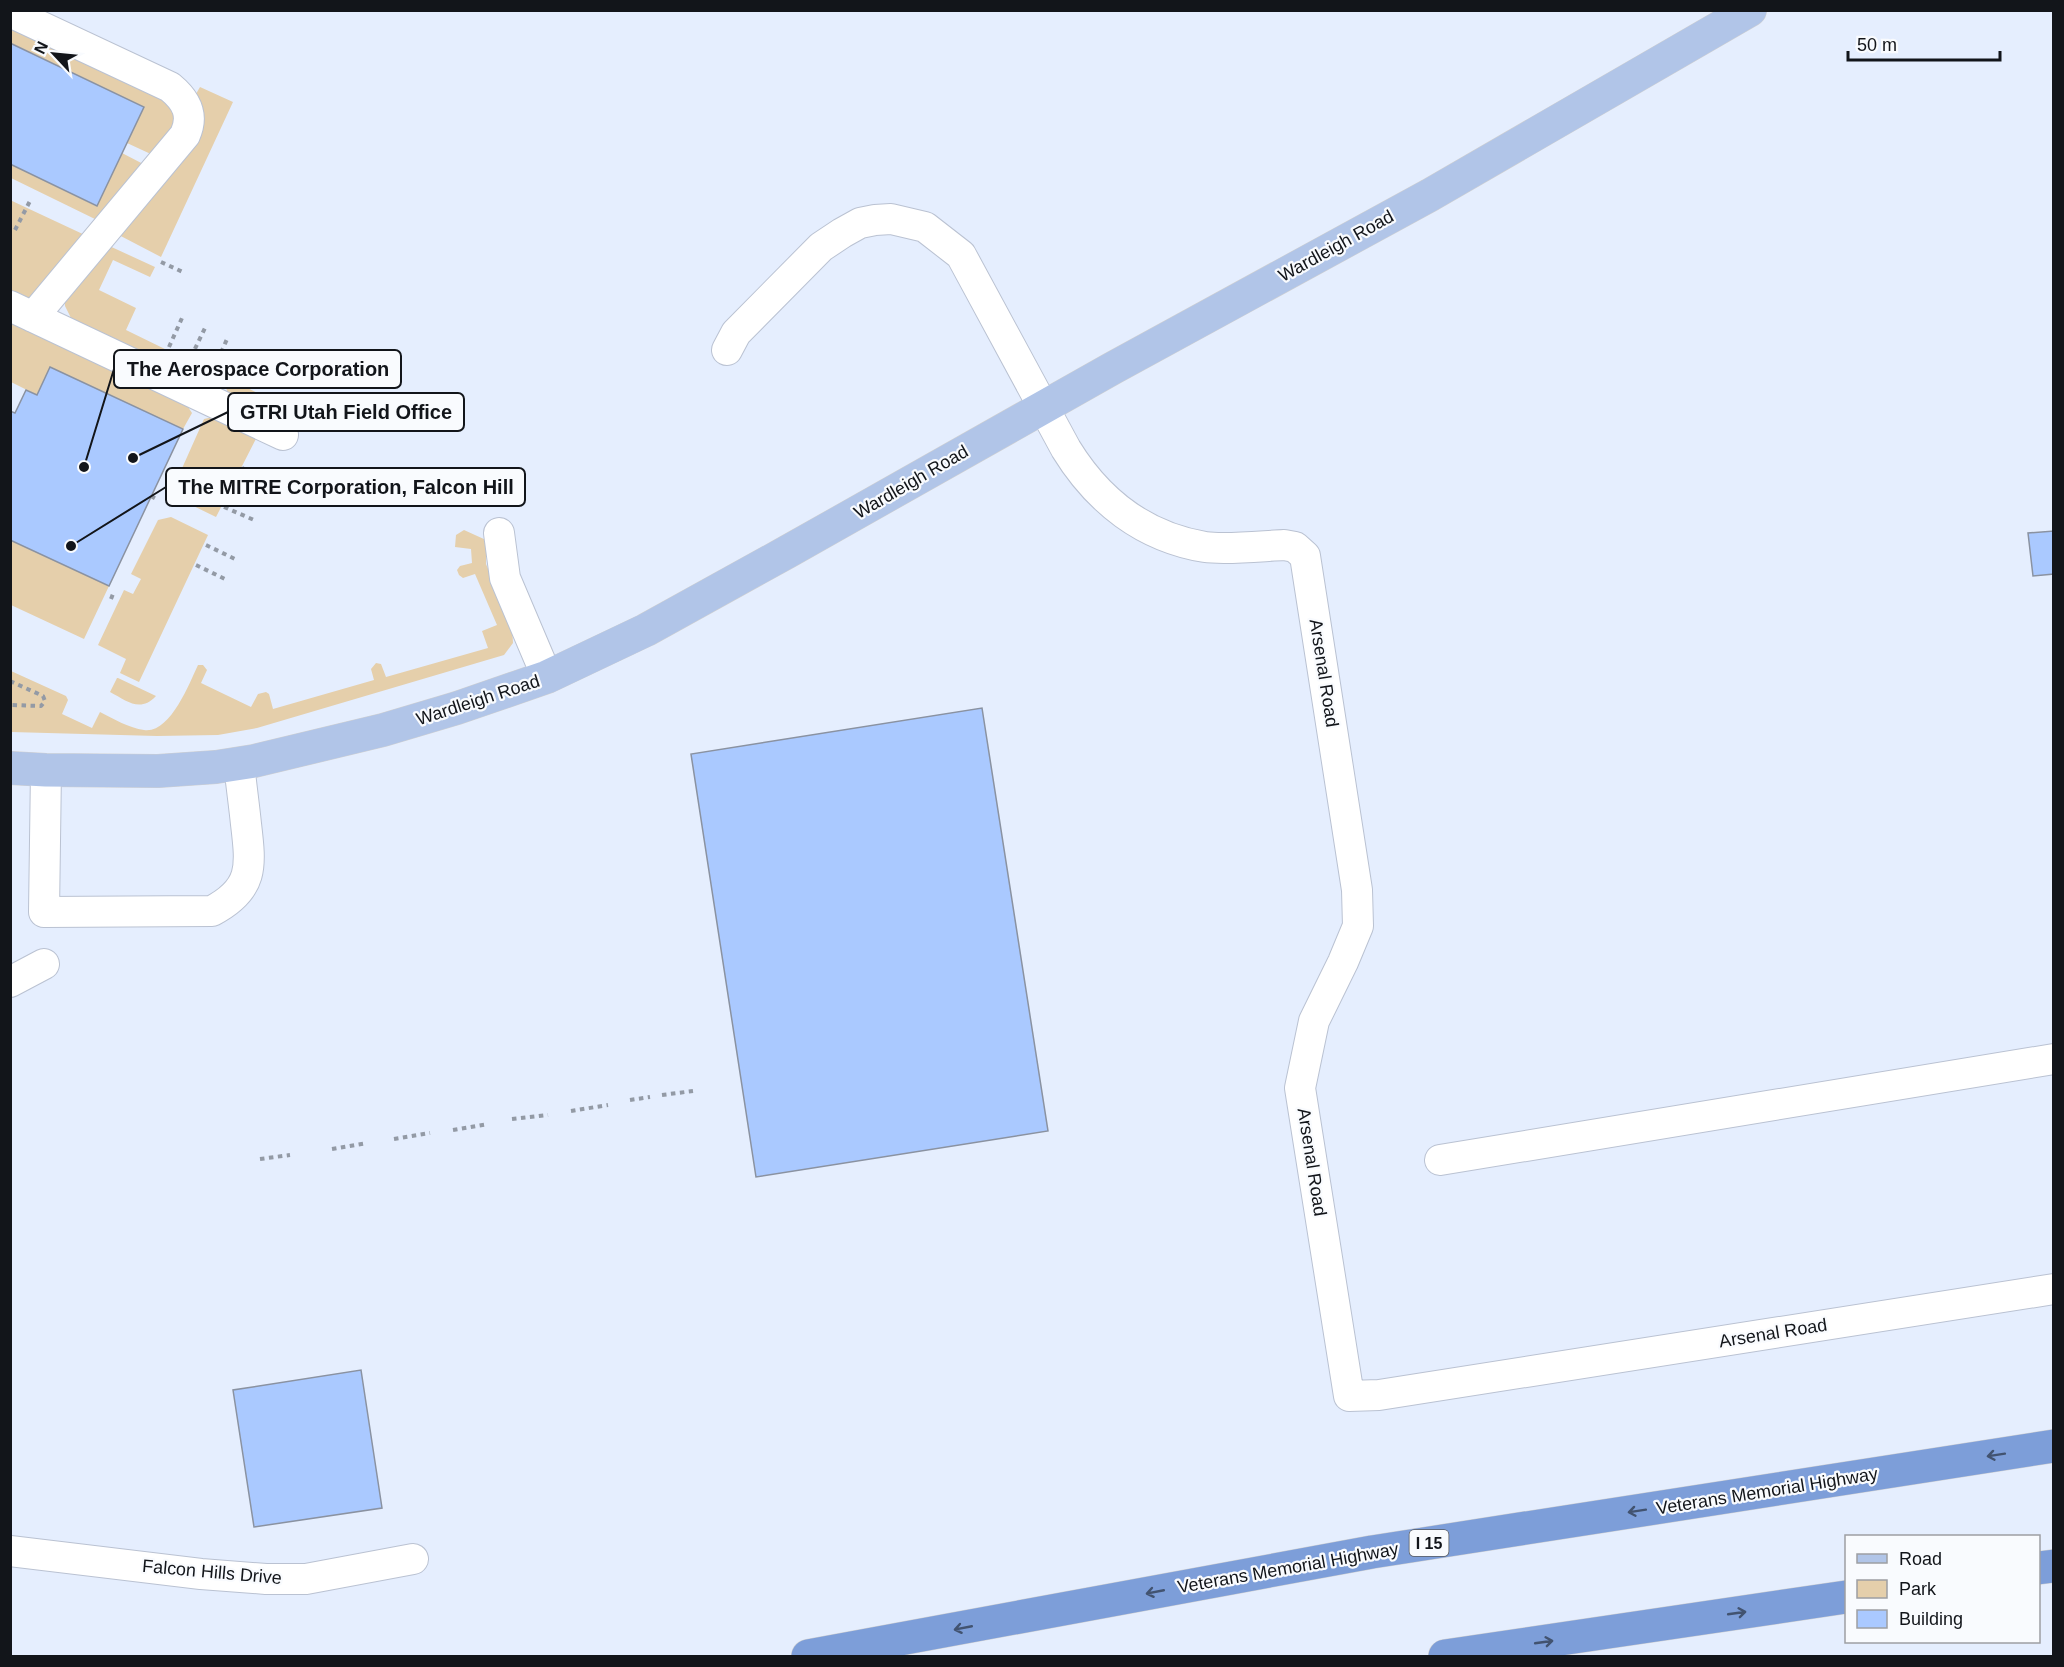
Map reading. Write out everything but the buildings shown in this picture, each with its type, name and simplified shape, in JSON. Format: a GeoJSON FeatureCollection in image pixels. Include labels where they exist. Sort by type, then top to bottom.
{"type":"FeatureCollection","features":[{"type":"Feature","properties":{"kind":"highway","name":"Veterans Memorial Highway"},"geometry":{"type":"LineString","coordinates":[[808,1656],[1372,1552],[2054,1446]]}},
{"type":"Feature","properties":{"kind":"highway"},"geometry":{"type":"LineString","coordinates":[[1444,1656],[1845,1597]]}},
{"type":"Feature","properties":{"kind":"main road","name":"Wardleigh Road"},"geometry":{"type":"LineString","coordinates":[[10,768],[158,771],[239,763],[383,730],[468,705],[548,677],[656,624],[1430,195],[1750,10]]}},
{"type":"Feature","properties":{"kind":"street"},"geometry":{"type":"LineString","coordinates":[[10,12],[171,87],[185,102],[190,116],[189,127],[185,135],[22,311],[283,435]]}},
{"type":"Feature","properties":{"kind":"street"},"geometry":{"type":"LineString","coordinates":[[727,350],[735,333],[821,247],[860,223],[891,219],[908,222],[925,227],[961,255],[1042,408]]}},
{"type":"Feature","properties":{"kind":"street","name":"Arsenal Road"},"geometry":{"type":"LineString","coordinates":[[1042,408],[1071,458],[1091,484],[1119,509],[1159,535],[1207,547],[1284,545],[1295,547],[1305,556],[1357,890],[1358,926],[1314,1021],[1300,1088],[1349,1396],[1379,1395],[2054,1289]]}},
{"type":"Feature","properties":{"kind":"street"},"geometry":{"type":"LineString","coordinates":[[499,533],[505,578],[548,677]]}},
{"type":"Feature","properties":{"kind":"street"},"geometry":{"type":"LineString","coordinates":[[46,770],[44,912],[212,911],[227,903],[239,890],[247,877],[250,861],[239,763]]}},
{"type":"Feature","properties":{"kind":"street"},"geometry":{"type":"LineString","coordinates":[[10,982],[44,964]]}},
{"type":"Feature","properties":{"kind":"street"},"geometry":{"type":"LineString","coordinates":[[1440,1160],[2054,1059]]}},
{"type":"Feature","properties":{"kind":"street","name":"Falcon Hills Drive"},"geometry":{"type":"LineString","coordinates":[[10,1551],[201,1574],[266,1579],[306,1579],[413,1559]]}},
{"type":"Feature","properties":{"kind":"path"},"geometry":{"type":"LineString","coordinates":[[15,230],[30,201]]}},
{"type":"Feature","properties":{"kind":"path"},"geometry":{"type":"LineString","coordinates":[[161,262],[185,273]]}},
{"type":"Feature","properties":{"kind":"path"},"geometry":{"type":"LineString","coordinates":[[169,347],[182,318]]}},
{"type":"Feature","properties":{"kind":"path"},"geometry":{"type":"LineString","coordinates":[[191,357],[204,328]]}},
{"type":"Feature","properties":{"kind":"path"},"geometry":{"type":"LineString","coordinates":[[214,369],[227,339]]}},
{"type":"Feature","properties":{"kind":"path"},"geometry":{"type":"LineString","coordinates":[[236,379],[250,350]]}},
{"type":"Feature","properties":{"kind":"path"},"geometry":{"type":"LineString","coordinates":[[242,468],[272,482]]}},
{"type":"Feature","properties":{"kind":"path"},"geometry":{"type":"LineString","coordinates":[[233,488],[263,501]]}},
{"type":"Feature","properties":{"kind":"path"},"geometry":{"type":"LineString","coordinates":[[151,496],[158,500]]}},
{"type":"Feature","properties":{"kind":"path"},"geometry":{"type":"LineString","coordinates":[[224,507],[254,520]]}},
{"type":"Feature","properties":{"kind":"path"},"geometry":{"type":"LineString","coordinates":[[206,545],[235,559]]}},
{"type":"Feature","properties":{"kind":"path"},"geometry":{"type":"LineString","coordinates":[[196,566],[225,579]]}},
{"type":"Feature","properties":{"kind":"path"},"geometry":{"type":"LineString","coordinates":[[10,681],[43,696],[45,701],[41,706],[10,705]]}},
{"type":"Feature","properties":{"kind":"path"},"geometry":{"type":"LineString","coordinates":[[662,1095],[693,1091]]}},
{"type":"Feature","properties":{"kind":"path"},"geometry":{"type":"LineString","coordinates":[[630,1100],[650,1097]]}},
{"type":"Feature","properties":{"kind":"path"},"geometry":{"type":"LineString","coordinates":[[572,1111],[608,1105]]}},
{"type":"Feature","properties":{"kind":"path"},"geometry":{"type":"LineString","coordinates":[[512,1119],[548,1115]]}},
{"type":"Feature","properties":{"kind":"path"},"geometry":{"type":"LineString","coordinates":[[453,1130],[488,1124]]}},
{"type":"Feature","properties":{"kind":"path"},"geometry":{"type":"LineString","coordinates":[[394,1139],[430,1133]]}},
{"type":"Feature","properties":{"kind":"path"},"geometry":{"type":"LineString","coordinates":[[332,1149],[367,1143]]}},
{"type":"Feature","properties":{"kind":"path"},"geometry":{"type":"LineString","coordinates":[[260,1160],[290,1155]]}},
{"type":"Feature","properties":{"kind":"green space"},"geometry":{"type":"Polygon","coordinates":[[[10,20],[170,97],[180,120],[155,156],[127,143],[144,107],[11,43],[10,20]]]}},
{"type":"Feature","properties":{"kind":"green space"},"geometry":{"type":"Polygon","coordinates":[[[200,87],[233,102],[161,257],[115,233],[200,87]]]}},
{"type":"Feature","properties":{"kind":"green space"},"geometry":{"type":"Polygon","coordinates":[[[122,153],[147,166],[99,221],[11,178],[10,164],[96,206],[122,153]]]}},
{"type":"Feature","properties":{"kind":"green space"},"geometry":{"type":"Polygon","coordinates":[[[10,200],[87,236],[31,297],[22,298],[11,295],[10,200]]]}},
{"type":"Feature","properties":{"kind":"green space"},"geometry":{"type":"Polygon","coordinates":[[[105,244],[155,267],[150,277],[113,260],[99,290],[136,308],[126,330],[212,372],[210,376],[193,380],[72,320],[65,306],[65,298],[105,244]]]}},
{"type":"Feature","properties":{"kind":"green space"},"geometry":{"type":"Polygon","coordinates":[[[10,316],[186,404],[192,413],[183,429],[50,367],[37,395],[11,382],[10,316]]]}},
{"type":"Feature","properties":{"kind":"green space"},"geometry":{"type":"Polygon","coordinates":[[[225,377],[272,400],[265,414],[227,394],[222,383],[225,377]]]}},
{"type":"Feature","properties":{"kind":"green space"},"geometry":{"type":"Polygon","coordinates":[[[217,416],[259,433],[216,517],[179,499],[180,493],[175,484],[204,419],[217,416]]]}},
{"type":"Feature","properties":{"kind":"green space"},"geometry":{"type":"Polygon","coordinates":[[[171,517],[208,535],[139,682],[120,673],[126,659],[98,645],[124,590],[133,594],[141,579],[131,574],[158,520],[171,517]]]}},
{"type":"Feature","properties":{"kind":"green space"},"geometry":{"type":"Polygon","coordinates":[[[464,530],[486,540],[486,564],[512,627],[513,643],[504,655],[257,728],[218,735],[157,736],[11,732],[11,671],[66,696],[68,700],[62,714],[92,728],[100,712],[127,725],[144,730],[153,729],[170,716],[184,695],[198,665],[203,665],[207,670],[201,683],[251,707],[258,694],[266,692],[269,694],[273,709],[374,680],[371,669],[376,663],[381,664],[386,677],[488,648],[482,631],[497,625],[475,574],[463,578],[457,570],[460,566],[472,563],[471,549],[455,547],[456,535],[464,530]]]}},
{"type":"Feature","properties":{"kind":"green space"},"geometry":{"type":"Polygon","coordinates":[[[10,540],[109,586],[84,639],[11,605],[10,540]]]}},
{"type":"Feature","properties":{"kind":"green space"},"geometry":{"type":"Polygon","coordinates":[[[117,678],[156,696],[144,704],[128,702],[110,692],[117,678]]]}},
{"type":"Feature","properties":{"kind":"place","name":"GTRI Utah Field Office"},"geometry":{"type":"Point","coordinates":[133,458]}},
{"type":"Feature","properties":{"kind":"place","name":"The Aerospace Corporation"},"geometry":{"type":"Point","coordinates":[84,467]}},
{"type":"Feature","properties":{"kind":"place","name":"The MITRE Corporation, Falcon Hill"},"geometry":{"type":"Point","coordinates":[71,546]}}]}
